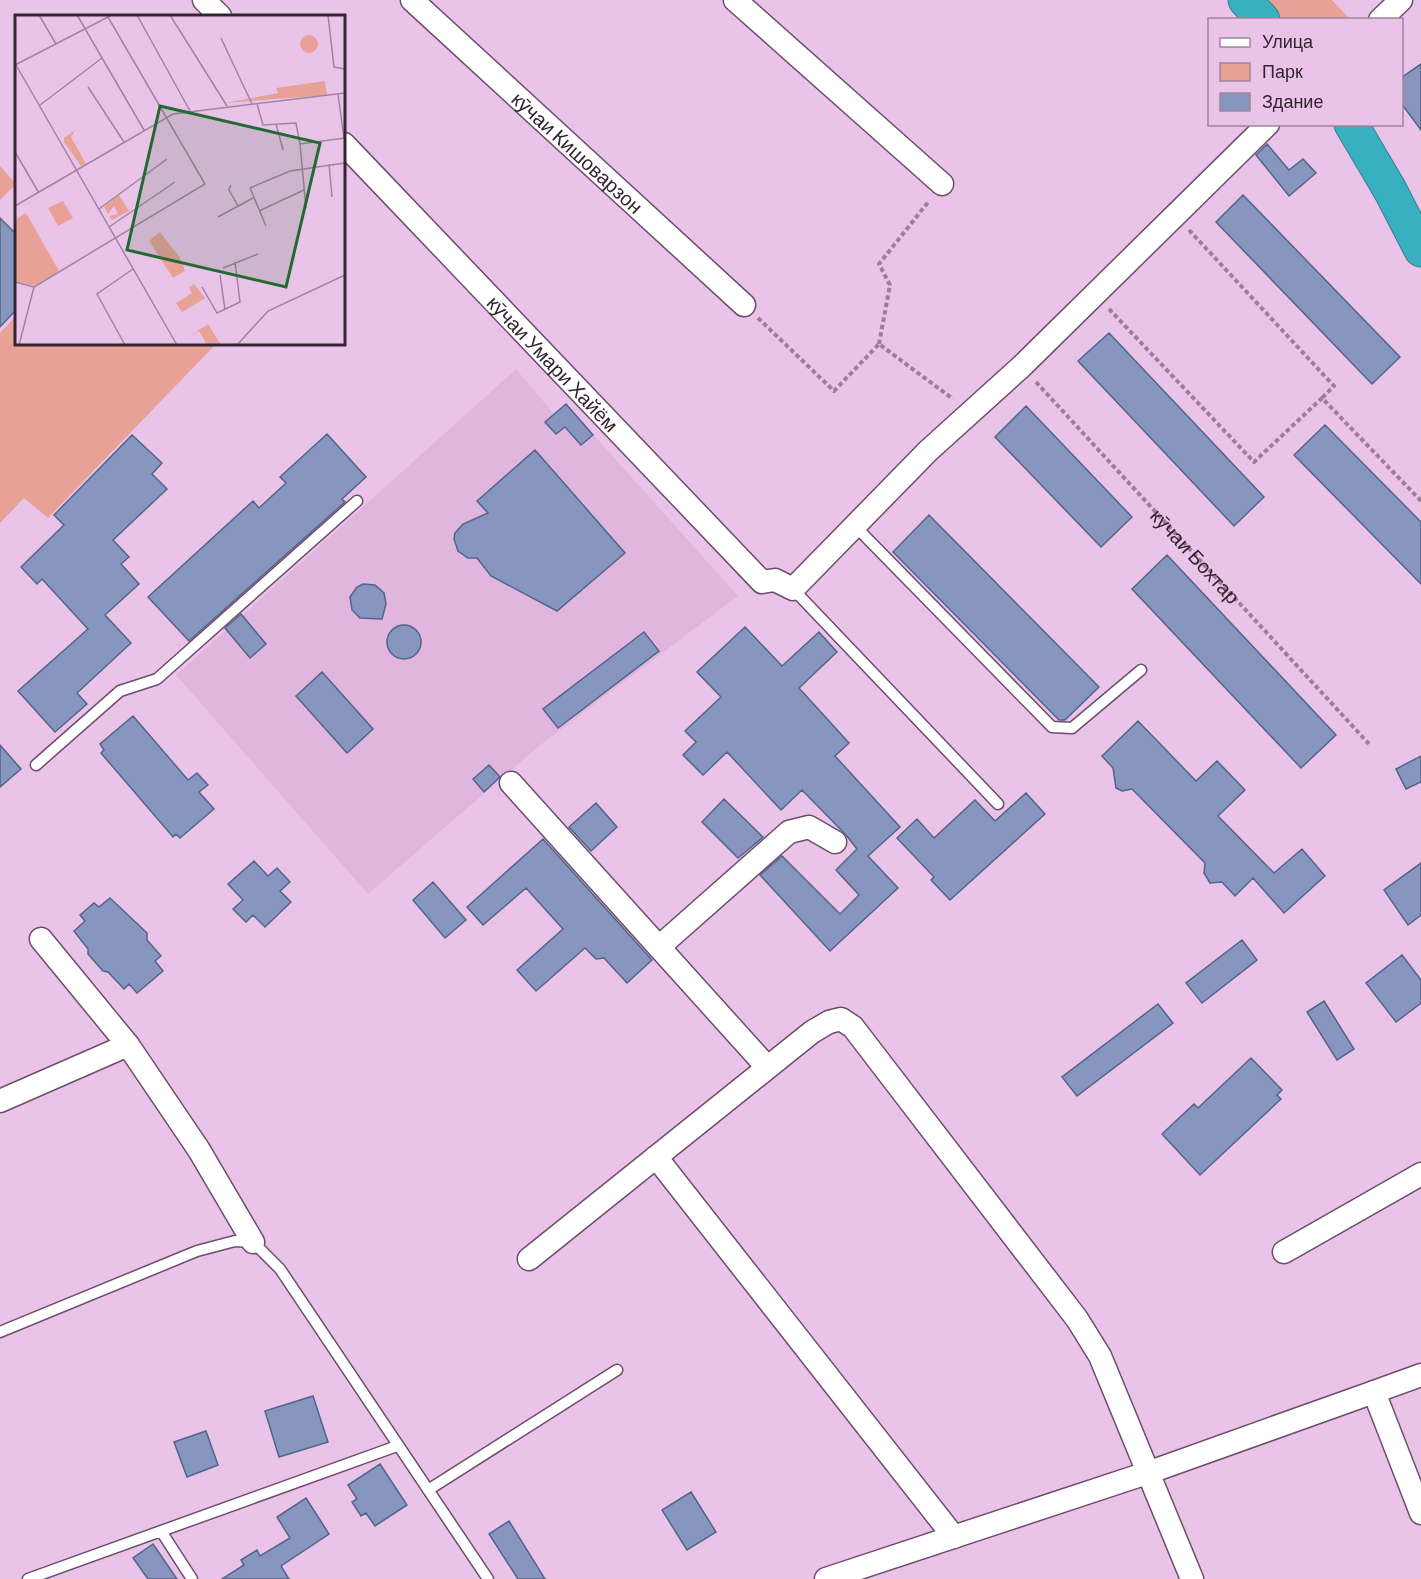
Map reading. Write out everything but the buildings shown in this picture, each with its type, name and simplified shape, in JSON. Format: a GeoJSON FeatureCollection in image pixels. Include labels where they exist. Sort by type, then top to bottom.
{"type":"FeatureCollection","features":[{"type":"Feature","properties":{"kind":"highway"},"geometry":{"type":"LineString","coordinates":[[1245,0],[1261,18]]}},
{"type":"Feature","properties":{"kind":"highway"},"geometry":{"type":"LineString","coordinates":[[1268,0],[1284,18]]}},
{"type":"Feature","properties":{"kind":"highway"},"geometry":{"type":"LineString","coordinates":[[1352,126],[1390,190],[1421,250]]}},
{"type":"Feature","properties":{"kind":"highway"},"geometry":{"type":"LineString","coordinates":[[1370,126],[1421,214]]}},
{"type":"Feature","properties":{"kind":"street"},"geometry":{"type":"LineString","coordinates":[[204,0],[219,15]]}},
{"type":"Feature","properties":{"kind":"street","name":"кӯчаи Кишоварзон"},"geometry":{"type":"LineString","coordinates":[[412,0],[744,305]]}},
{"type":"Feature","properties":{"kind":"street"},"geometry":{"type":"LineString","coordinates":[[735,0],[942,184]]}},
{"type":"Feature","properties":{"kind":"street"},"geometry":{"type":"LineString","coordinates":[[1382,18],[1401,0]]}},
{"type":"Feature","properties":{"kind":"street"},"geometry":{"type":"LineString","coordinates":[[793,589],[928,451],[1022,366],[1266,126]]}},
{"type":"Feature","properties":{"kind":"street","name":"кӯчаи Умари Хайём"},"geometry":{"type":"LineString","coordinates":[[345,145],[548,355],[762,582],[775,580],[793,589]]}},
{"type":"Feature","properties":{"kind":"street"},"geometry":{"type":"LineString","coordinates":[[511,783],[767,1067]]}},
{"type":"Feature","properties":{"kind":"street"},"geometry":{"type":"LineString","coordinates":[[659,947],[789,832],[808,827],[836,842]]}},
{"type":"Feature","properties":{"kind":"street"},"geometry":{"type":"LineString","coordinates":[[40,939],[128,1045],[199,1150],[254,1242]]}},
{"type":"Feature","properties":{"kind":"street"},"geometry":{"type":"LineString","coordinates":[[529,1259],[767,1067],[829,1022],[841,1019],[853,1027],[1077,1319],[1100,1356],[1192,1579]]}},
{"type":"Feature","properties":{"kind":"street"},"geometry":{"type":"LineString","coordinates":[[0,1101],[128,1045]]}},
{"type":"Feature","properties":{"kind":"street"},"geometry":{"type":"LineString","coordinates":[[656,1157],[954,1537]]}},
{"type":"Feature","properties":{"kind":"street"},"geometry":{"type":"LineString","coordinates":[[1284,1252],[1421,1174]]}},
{"type":"Feature","properties":{"kind":"street"},"geometry":{"type":"LineString","coordinates":[[826,1579],[1149,1472],[1421,1375]]}},
{"type":"Feature","properties":{"kind":"street"},"geometry":{"type":"LineString","coordinates":[[1374,1392],[1421,1513]]}},
{"type":"Feature","properties":{"kind":"lane"},"geometry":{"type":"LineString","coordinates":[[36,765],[120,691],[157,679],[357,501]]}},
{"type":"Feature","properties":{"kind":"lane"},"geometry":{"type":"LineString","coordinates":[[855,526],[1052,727],[1072,728],[1141,669]]}},
{"type":"Feature","properties":{"kind":"lane"},"geometry":{"type":"LineString","coordinates":[[793,589],[998,804]]}},
{"type":"Feature","properties":{"kind":"lane"},"geometry":{"type":"LineString","coordinates":[[0,1332],[197,1251],[235,1241],[254,1242],[280,1269],[488,1579]]}},
{"type":"Feature","properties":{"kind":"lane"},"geometry":{"type":"LineString","coordinates":[[428,1490],[617,1370]]}},
{"type":"Feature","properties":{"kind":"lane"},"geometry":{"type":"LineString","coordinates":[[28,1579],[397,1446]]}},
{"type":"Feature","properties":{"kind":"lane"},"geometry":{"type":"LineString","coordinates":[[161,1531],[192,1579]]}},
{"type":"Feature","properties":{"kind":"path"},"geometry":{"type":"LineString","coordinates":[[744,305],[834,391],[879,344],[890,285],[879,264],[942,184]]}},
{"type":"Feature","properties":{"kind":"path"},"geometry":{"type":"LineString","coordinates":[[1095,294],[1254,462],[1322,398],[1334,386],[1175,215]]}},
{"type":"Feature","properties":{"kind":"path"},"geometry":{"type":"LineString","coordinates":[[879,344],[971,413]]}},
{"type":"Feature","properties":{"kind":"path","name":"кӯчаи Бохтар"},"geometry":{"type":"LineString","coordinates":[[1022,366],[1369,744]]}},
{"type":"Feature","properties":{"kind":"path"},"geometry":{"type":"LineString","coordinates":[[1322,398],[1421,501]]}},
{"type":"Feature","properties":{"kind":"shaded area"},"geometry":{"type":"Polygon","coordinates":[[[516,369],[554,414],[566,404],[738,596],[539,746],[368,894],[176,675],[516,369]]]}},
{"type":"Feature","properties":{"kind":"green space"},"geometry":{"type":"Polygon","coordinates":[[[1264,0],[1332,0],[1349,18],[1281,18],[1264,0]]]}},
{"type":"Feature","properties":{"kind":"green space"},"geometry":{"type":"Polygon","coordinates":[[[0,166],[15,185],[0,200],[0,166]]]}},
{"type":"Feature","properties":{"kind":"green space"},"geometry":{"type":"Polygon","coordinates":[[[15,317],[15,345],[215,345],[48,518],[24,498],[0,523],[0,333],[15,317]]]}}]}
